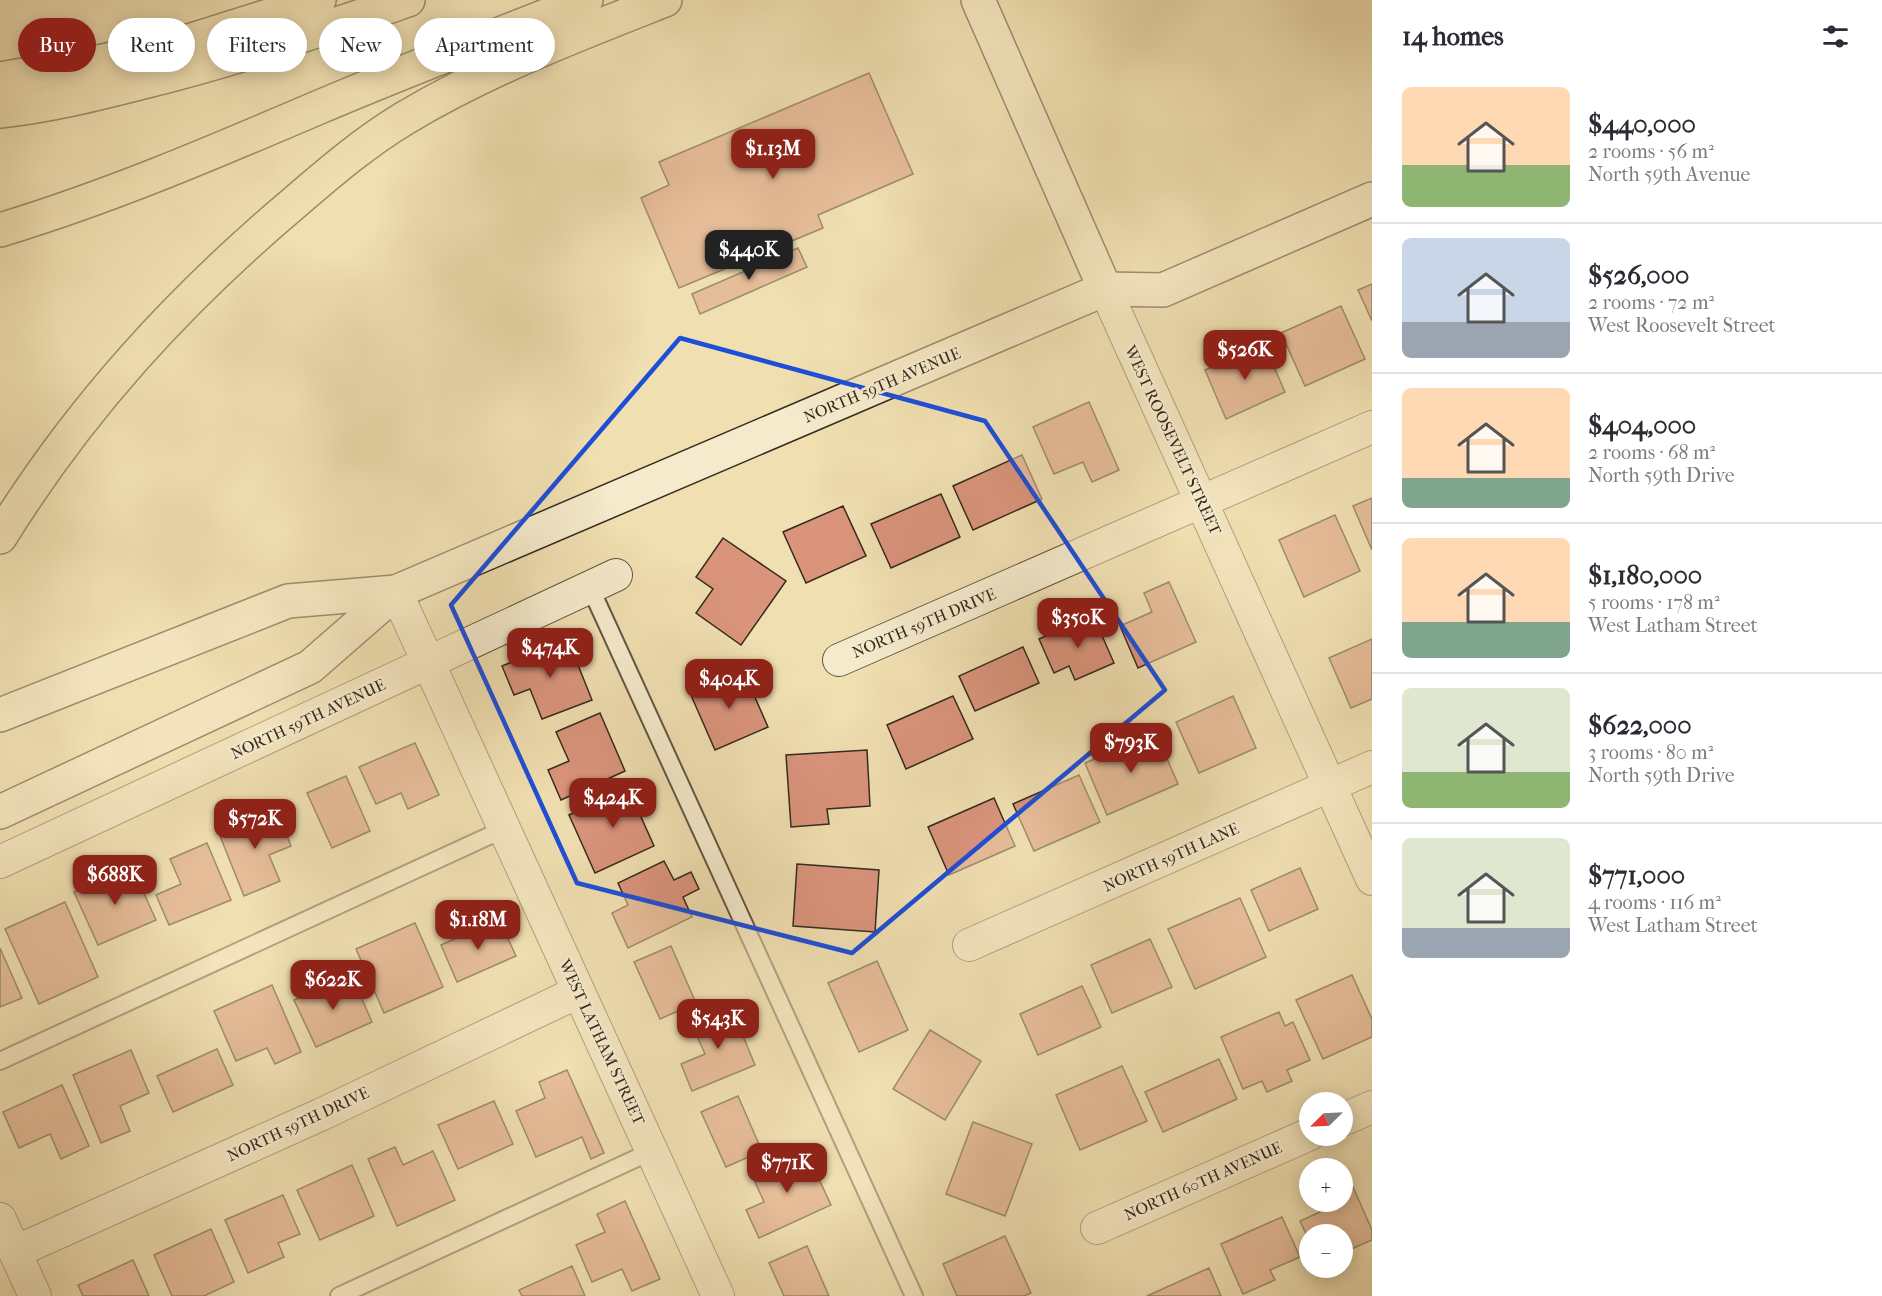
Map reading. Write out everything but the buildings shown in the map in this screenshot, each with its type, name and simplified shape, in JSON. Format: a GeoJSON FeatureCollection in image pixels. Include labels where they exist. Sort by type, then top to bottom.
{"type":"FeatureCollection","features":[{"type":"Feature","properties":{"kind":"highway"},"geometry":{"type":"LineString","coordinates":[[0,79],[103,60],[192,40],[319,0]]}},
{"type":"Feature","properties":{"kind":"highway"},"geometry":{"type":"LineString","coordinates":[[0,111],[100,93],[186,72],[273,46],[408,0]]}},
{"type":"Feature","properties":{"kind":"highway"},"geometry":{"type":"LineString","coordinates":[[0,230],[60,212],[203,159],[338,100],[586,0]]}},
{"type":"Feature","properties":{"kind":"highway"},"geometry":{"type":"LineString","coordinates":[[0,537],[41,472],[111,382],[194,293],[335,168],[369,141],[447,94],[535,52],[665,0]]}},
{"type":"Feature","properties":{"kind":"main road","name":"WEST ROOSEVELT STREET"},"geometry":{"type":"LineString","coordinates":[[978,0],[1105,289]]}},
{"type":"Feature","properties":{"kind":"main road","name":"NORTH 59TH AVENUE"},"geometry":{"type":"LineString","coordinates":[[0,812],[310,667],[396,592],[1105,289],[1163,290],[1372,198]]}},
{"type":"Feature","properties":{"kind":"main road","name":"NORTH 59TH AVENUE"},"geometry":{"type":"LineString","coordinates":[[0,714],[288,601],[396,592]]}},
{"type":"Feature","properties":{"kind":"street","name":"WEST ROOSEVELT STREET"},"geometry":{"type":"LineString","coordinates":[[1105,289],[1372,879]]}},
{"type":"Feature","properties":{"kind":"street","name":"NORTH 59TH DRIVE"},"geometry":{"type":"LineString","coordinates":[[839,660],[1372,427]]}},
{"type":"Feature","properties":{"kind":"street","name":"NORTH 59TH AVENUE"},"geometry":{"type":"LineString","coordinates":[[0,862],[603,581]]}},
{"type":"Feature","properties":{"kind":"street","name":"WEST LATHAM STREET"},"geometry":{"type":"LineString","coordinates":[[396,592],[718,1296]]}},
{"type":"Feature","properties":{"kind":"street","name":"NORTH 59TH LANE"},"geometry":{"type":"LineString","coordinates":[[969,945],[1372,767]]}},
{"type":"Feature","properties":{"kind":"street","name":"NORTH 59TH DRIVE"},"geometry":{"type":"LineString","coordinates":[[15,1252],[320,1115],[578,992]]}},
{"type":"Feature","properties":{"kind":"street"},"geometry":{"type":"LineString","coordinates":[[1353,1115],[1372,1107]]}},
{"type":"Feature","properties":{"kind":"street","name":"NORTH 60TH AVENUE"},"geometry":{"type":"LineString","coordinates":[[1097,1228],[1299,1139]]}},
{"type":"Feature","properties":{"kind":"street"},"geometry":{"type":"LineString","coordinates":[[0,1219],[35,1296]]}},
{"type":"Feature","properties":{"kind":"lane"},"geometry":{"type":"LineString","coordinates":[[603,581],[914,1296]]}},
{"type":"Feature","properties":{"kind":"lane"},"geometry":{"type":"LineString","coordinates":[[0,1061],[504,829]]}},
{"type":"Feature","properties":{"kind":"lane"},"geometry":{"type":"LineString","coordinates":[[339,1296],[652,1151]]}},
{"type":"Feature","properties":{"kind":"highlighted area"},"geometry":{"type":"Polygon","coordinates":[[[680,338],[985,421],[1165,690],[852,953],[577,883],[451,605],[680,338]]]}}]}
